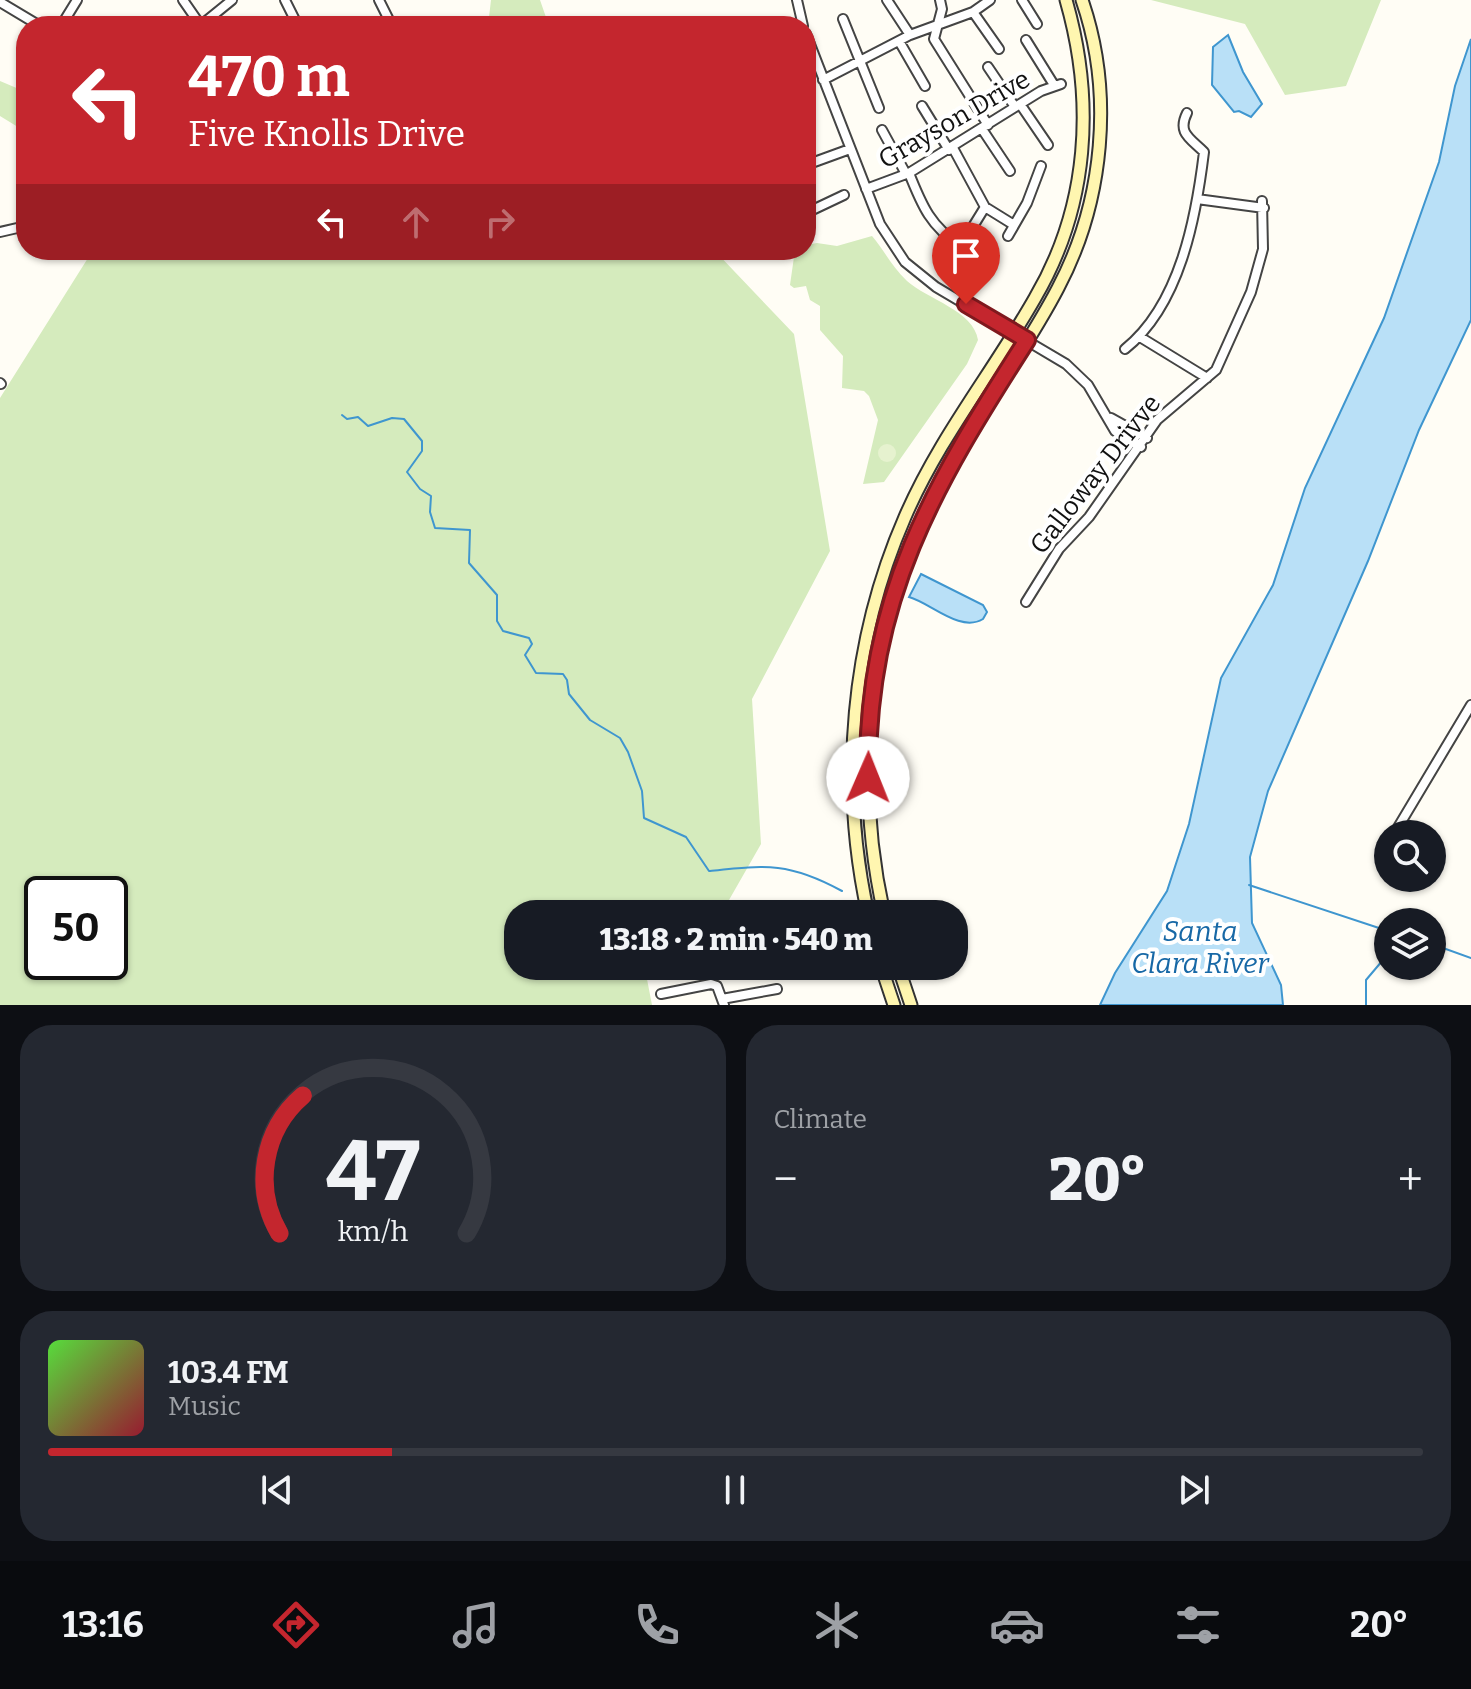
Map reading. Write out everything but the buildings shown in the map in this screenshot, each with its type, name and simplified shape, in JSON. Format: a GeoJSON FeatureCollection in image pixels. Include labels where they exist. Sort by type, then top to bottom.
{"type":"FeatureCollection","features":[{"type":"Feature","properties":{"kind":"main road"},"geometry":{"type":"LineString","coordinates":[[865,900],[855,846],[852,755],[862,662],[874,608],[892,549],[925,475],[1014,332],[1056,257],[1079,179],[1084,97],[1081,61],[1066,0]]}},
{"type":"Feature","properties":{"kind":"main road"},"geometry":{"type":"LineString","coordinates":[[881,900],[871,844],[868,758],[875,679],[887,620],[908,551],[943,475],[1027,340],[1069,265],[1093,188],[1100,135],[1100,96],[1093,38],[1082,0]]}},
{"type":"Feature","properties":{"kind":"main road"},"geometry":{"type":"LineString","coordinates":[[886,980],[896,1005]]}},
{"type":"Feature","properties":{"kind":"main road"},"geometry":{"type":"LineString","coordinates":[[903,980],[911,1005]]}},
{"type":"Feature","properties":{"kind":"street"},"geometry":{"type":"LineString","coordinates":[[212,16],[232,0]]}},
{"type":"Feature","properties":{"kind":"street"},"geometry":{"type":"LineString","coordinates":[[887,0],[910,35]]}},
{"type":"Feature","properties":{"kind":"street"},"geometry":{"type":"LineString","coordinates":[[940,0],[942,9],[934,39],[1010,171]]}},
{"type":"Feature","properties":{"kind":"street"},"geometry":{"type":"LineString","coordinates":[[823,80],[910,35],[973,12],[990,0]]}},
{"type":"Feature","properties":{"kind":"street"},"geometry":{"type":"LineString","coordinates":[[1022,0],[1037,24]]}},
{"type":"Feature","properties":{"kind":"street"},"geometry":{"type":"LineString","coordinates":[[0,2],[23,16]]}},
{"type":"Feature","properties":{"kind":"street"},"geometry":{"type":"LineString","coordinates":[[973,12],[999,49]]}},
{"type":"Feature","properties":{"kind":"street"},"geometry":{"type":"LineString","coordinates":[[843,19],[879,108]]}},
{"type":"Feature","properties":{"kind":"street","name":"Grayson Drive"},"geometry":{"type":"LineString","coordinates":[[866,189],[908,174],[1058,85],[1026,40]]}},
{"type":"Feature","properties":{"kind":"street"},"geometry":{"type":"LineString","coordinates":[[899,41],[925,86]]}},
{"type":"Feature","properties":{"kind":"street"},"geometry":{"type":"LineString","coordinates":[[816,61],[880,224],[905,262],[936,287],[1027,340],[1078,375],[1110,418],[1115,431],[1141,447]]}},
{"type":"Feature","properties":{"kind":"street"},"geometry":{"type":"LineString","coordinates":[[988,67],[1048,145]]}},
{"type":"Feature","properties":{"kind":"street"},"geometry":{"type":"LineString","coordinates":[[922,106],[985,207],[1014,225]]}},
{"type":"Feature","properties":{"kind":"street"},"geometry":{"type":"LineString","coordinates":[[1125,349],[1140,337],[1183,259],[1204,152],[1182,132],[1181,125],[1187,113]]}},
{"type":"Feature","properties":{"kind":"street"},"geometry":{"type":"LineString","coordinates":[[882,130],[908,174],[927,217],[936,228],[961,246],[985,207]]}},
{"type":"Feature","properties":{"kind":"street"},"geometry":{"type":"LineString","coordinates":[[816,161],[850,149]]}},
{"type":"Feature","properties":{"kind":"street"},"geometry":{"type":"LineString","coordinates":[[1008,236],[1041,166]]}},
{"type":"Feature","properties":{"kind":"street"},"geometry":{"type":"LineString","coordinates":[[816,208],[844,195]]}},
{"type":"Feature","properties":{"kind":"street","name":"Galloway Drivve"},"geometry":{"type":"LineString","coordinates":[[1026,602],[1059,549],[1089,517],[1107,487],[1141,447],[1170,405],[1207,378],[1228,349],[1251,292],[1263,249],[1263,205],[1197,199]]}},
{"type":"Feature","properties":{"kind":"street"},"geometry":{"type":"LineString","coordinates":[[1140,337],[1207,378]]}},
{"type":"Feature","properties":{"kind":"street"},"geometry":{"type":"LineString","coordinates":[[1110,418],[1147,438]]}},
{"type":"Feature","properties":{"kind":"street"},"geometry":{"type":"LineString","coordinates":[[1403,820],[1467,722],[1471,705]]}},
{"type":"Feature","properties":{"kind":"street"},"geometry":{"type":"LineString","coordinates":[[661,994],[711,984],[717,986],[723,1002],[777,989]]}},
{"type":"Feature","properties":{"kind":"green space"},"geometry":{"type":"Polygon","coordinates":[[[491,0],[540,0],[546,16],[489,16],[491,0]]]}},
{"type":"Feature","properties":{"kind":"green space"},"geometry":{"type":"Polygon","coordinates":[[[1151,0],[1381,0],[1346,86],[1285,95],[1245,24],[1151,0]]]}},
{"type":"Feature","properties":{"kind":"green space"},"geometry":{"type":"Polygon","coordinates":[[[0,81],[16,88],[16,126],[0,116],[0,81]]]}},
{"type":"Feature","properties":{"kind":"green space"},"geometry":{"type":"Polygon","coordinates":[[[872,236],[907,281],[959,313],[975,330],[978,340],[967,364],[884,482],[863,484],[878,420],[869,396],[864,391],[842,388],[843,356],[820,330],[820,306],[810,300],[806,286],[794,288],[790,285],[794,260],[816,260],[816,243],[837,246],[872,236]]]}},
{"type":"Feature","properties":{"kind":"green space"},"geometry":{"type":"Polygon","coordinates":[[[87,260],[724,260],[794,334],[830,551],[752,699],[761,844],[729,900],[504,900],[504,980],[647,980],[652,1005],[0,1005],[0,398],[87,260]]]}},
{"type":"Feature","properties":{"kind":"green space"},"geometry":{"type":"Polygon","coordinates":[[[887,444],[896,453],[887,462],[878,453],[887,444]]]}},
{"type":"Feature","properties":{"kind":"water"},"geometry":{"type":"Polygon","coordinates":[[[1228,35],[1243,72],[1262,104],[1251,117],[1234,112],[1212,85],[1213,47],[1228,35]]]}},
{"type":"Feature","properties":{"kind":"water","name":"Santa Clara River"},"geometry":{"type":"Polygon","coordinates":[[[1471,39],[1471,320],[1419,430],[1368,561],[1268,791],[1250,857],[1252,923],[1281,985],[1283,1005],[1100,1005],[1115,973],[1167,891],[1189,824],[1221,678],[1273,585],[1305,488],[1384,318],[1439,162],[1455,86],[1471,39]]]}},
{"type":"Feature","properties":{"kind":"water"},"geometry":{"type":"Polygon","coordinates":[[[921,574],[983,605],[987,612],[983,619],[974,622],[955,620],[909,597],[921,574]]]}},
{"type":"Feature","properties":{"kind":"waterway"},"geometry":{"type":"LineString","coordinates":[[342,415],[347,419],[358,417],[368,426],[392,418],[404,419],[422,441],[422,451],[407,472],[420,489],[431,496],[430,512],[435,528],[470,530],[469,563],[497,595],[497,621],[503,631],[529,638],[532,644],[525,655],[536,673],[563,674],[569,694],[590,720],[620,738],[642,791],[644,818],[686,837],[709,871],[762,867],[792,870],[842,891]]}},
{"type":"Feature","properties":{"kind":"waterway"},"geometry":{"type":"LineString","coordinates":[[1249,885],[1374,926]]}},
{"type":"Feature","properties":{"kind":"waterway"},"geometry":{"type":"LineString","coordinates":[[1446,949],[1471,958]]}},
{"type":"Feature","properties":{"kind":"waterway"},"geometry":{"type":"LineString","coordinates":[[1366,1005],[1366,980],[1374,971]]}},
{"type":"Feature","properties":{"kind":"route"},"geometry":{"type":"LineString","coordinates":[[868,778],[869,725],[881,642],[908,551],[959,446],[1027,340],[966,304]]}}]}
